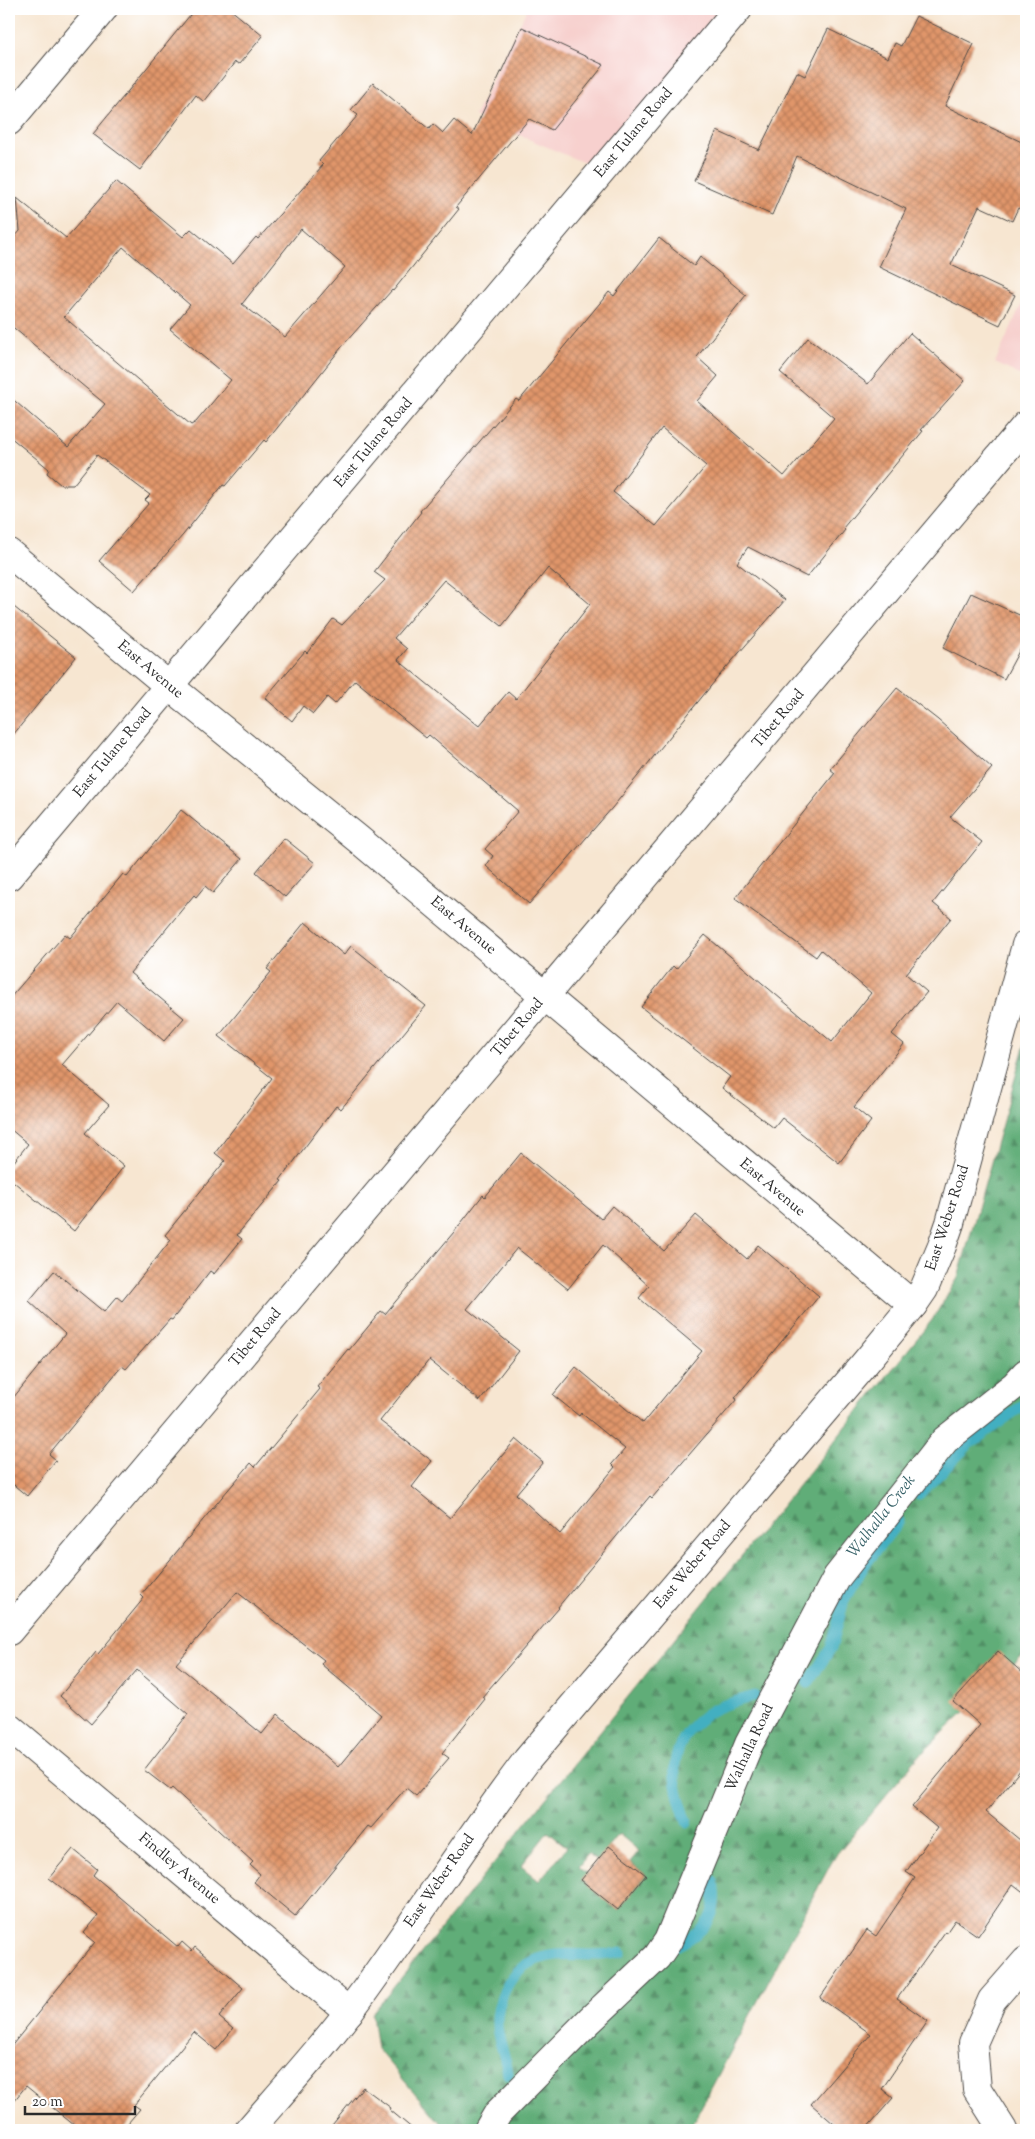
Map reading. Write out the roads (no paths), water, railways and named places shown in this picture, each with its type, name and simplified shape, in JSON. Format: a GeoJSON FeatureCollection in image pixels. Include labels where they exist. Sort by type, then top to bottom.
{"type":"FeatureCollection","features":[{"type":"Feature","properties":{"kind":"street"},"geometry":{"type":"LineString","coordinates":[[9,121],[103,9]]}},
{"type":"Feature","properties":{"kind":"street","name":"East Tulane Road"},"geometry":{"type":"LineString","coordinates":[[9,876],[738,9]]}},
{"type":"Feature","properties":{"kind":"street","name":"Tibet Road"},"geometry":{"type":"LineString","coordinates":[[9,1631],[1026,425]]}},
{"type":"Feature","properties":{"kind":"street","name":"East Avenue"},"geometry":{"type":"LineString","coordinates":[[9,553],[169,686],[366,845],[913,1305]]}},
{"type":"Feature","properties":{"kind":"street","name":"East Weber Road"},"geometry":{"type":"LineString","coordinates":[[249,2130],[348,2012],[490,1808],[527,1760],[913,1305],[924,1289],[950,1223],[1026,945]]}},
{"type":"Feature","properties":{"kind":"street","name":"Walhalla Road"},"geometry":{"type":"LineString","coordinates":[[488,2130],[498,2113],[590,2020],[658,1957],[668,1941],[749,1744],[837,1577],[945,1440],[1015,1385],[1026,1373]]}},
{"type":"Feature","properties":{"kind":"street","name":"Findley Avenue"},"geometry":{"type":"LineString","coordinates":[[9,1727],[348,2012]]}},
{"type":"Feature","properties":{"kind":"street"},"geometry":{"type":"LineString","coordinates":[[1003,2130],[976,2089],[973,2043],[992,2000],[1026,1961]]}},
{"type":"Feature","properties":{"kind":"waterway","name":"Walhalla Creek"},"geometry":{"type":"LineString","coordinates":[[919,1494],[968,1445],[1026,1403]]}},
{"type":"Feature","properties":{"kind":"waterway","name":"Walhalla Creek"},"geometry":{"type":"LineString","coordinates":[[808,1683],[831,1648],[844,1600],[864,1566],[899,1521]]}},
{"type":"Feature","properties":{"kind":"waterway"},"geometry":{"type":"LineString","coordinates":[[687,1822],[679,1797],[675,1774],[675,1762],[683,1740],[691,1728],[709,1712],[755,1696]]}},
{"type":"Feature","properties":{"kind":"waterway"},"geometry":{"type":"LineString","coordinates":[[678,1945],[697,1933],[709,1920],[714,1903],[713,1881]]}},
{"type":"Feature","properties":{"kind":"waterway","name":"Walhalla Creek"},"geometry":{"type":"LineString","coordinates":[[508,2074],[497,2023],[500,2002],[504,1991],[516,1973],[533,1961],[556,1955],[605,1955],[621,1952]]}}]}
